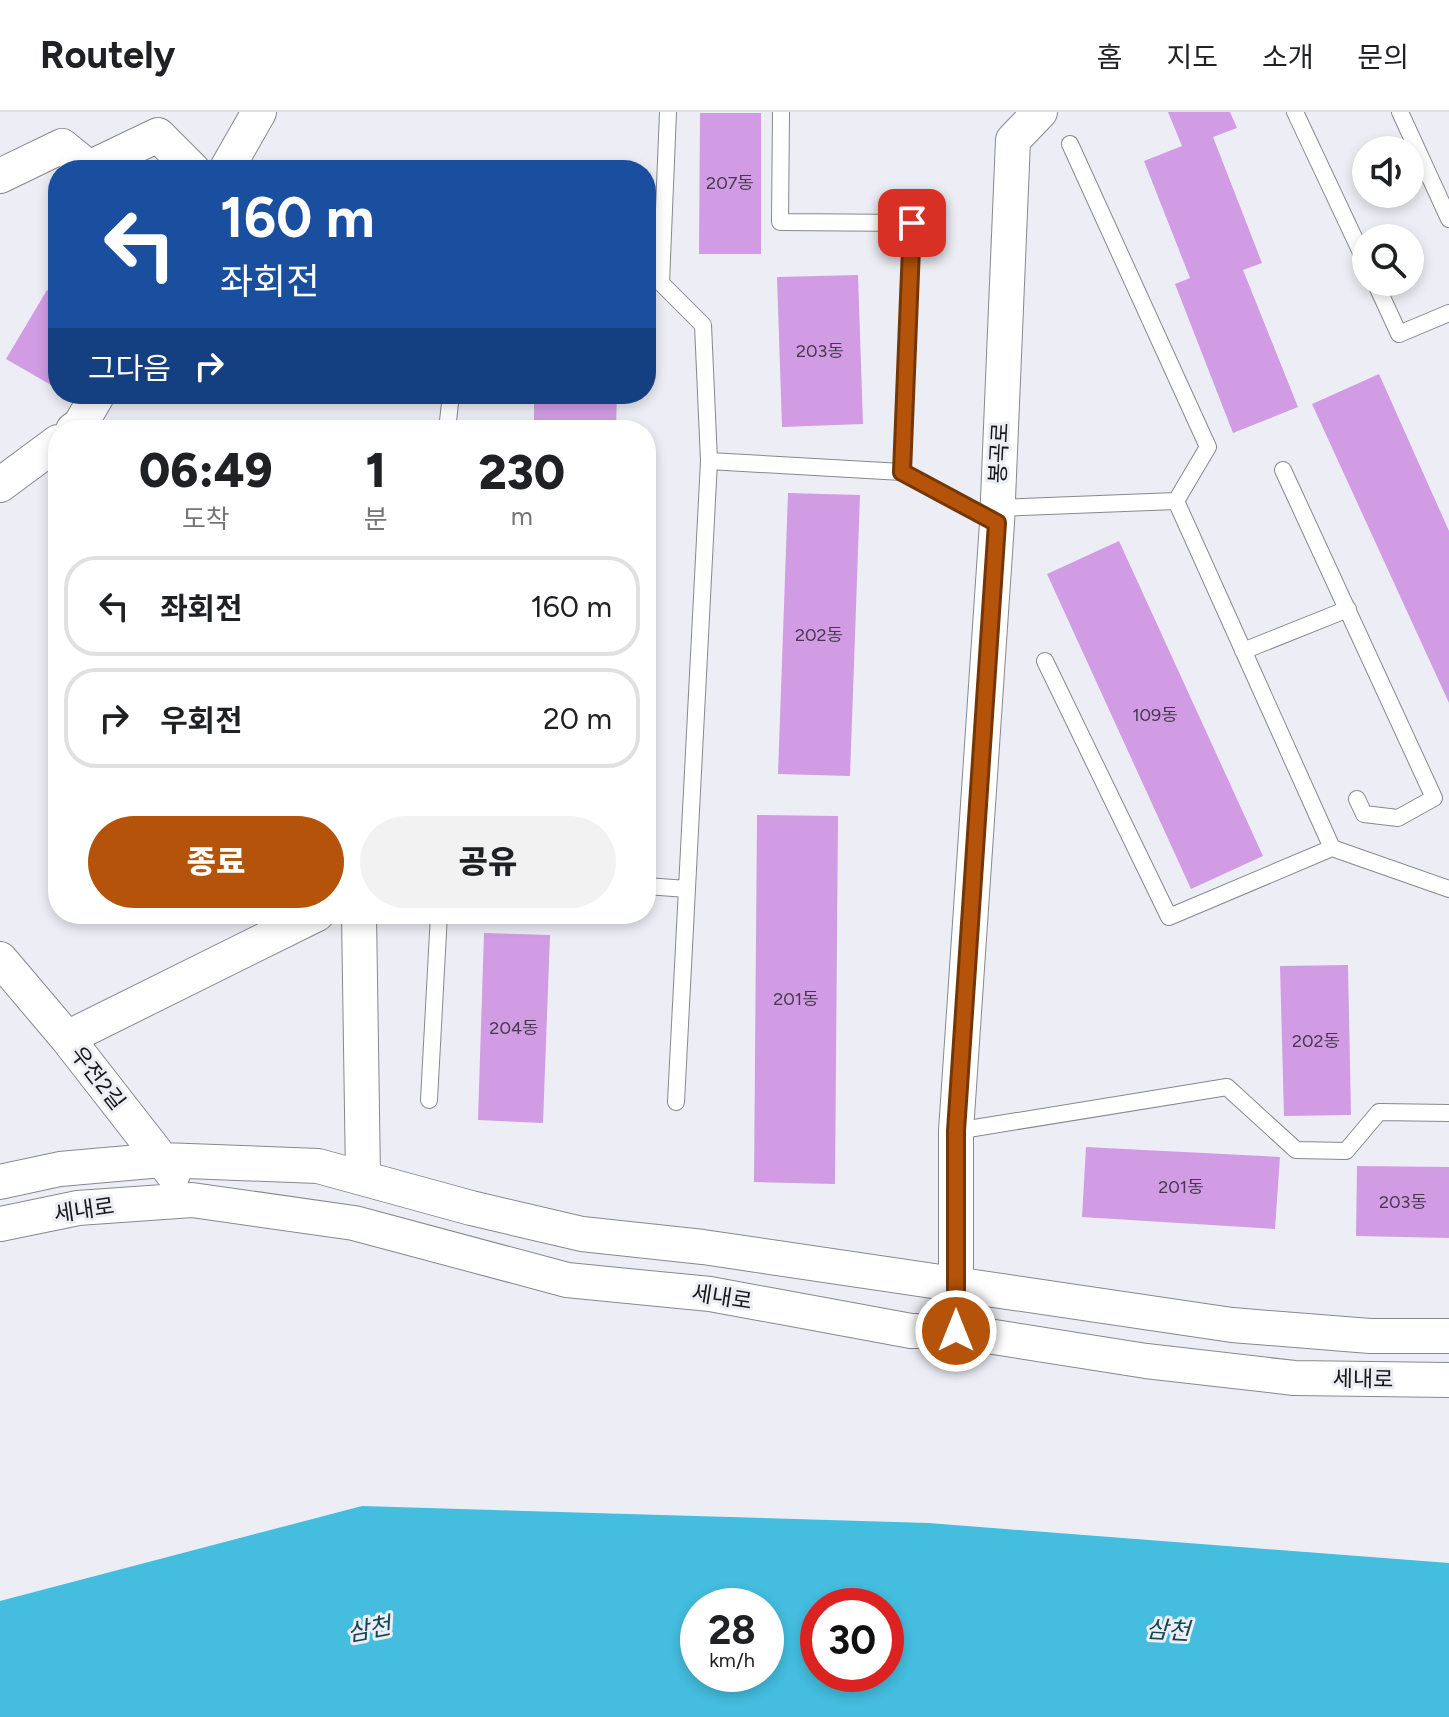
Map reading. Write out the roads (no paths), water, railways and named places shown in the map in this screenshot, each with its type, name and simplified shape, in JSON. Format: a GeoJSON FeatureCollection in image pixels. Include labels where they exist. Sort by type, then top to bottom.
{"type":"FeatureCollection","features":[{"type":"Feature","properties":{"kind":"street"},"geometry":{"type":"LineString","coordinates":[[232,160],[259,112]]}},
{"type":"Feature","properties":{"kind":"street","name":"봉곡로"},"geometry":{"type":"LineString","coordinates":[[956,1331],[956,1131],[997,515],[1013,140],[1040,112]]}},
{"type":"Feature","properties":{"kind":"street"},"geometry":{"type":"LineString","coordinates":[[106,160],[158,135],[183,160]]}},
{"type":"Feature","properties":{"kind":"street"},"geometry":{"type":"LineString","coordinates":[[0,176],[62,146],[79,160]]}},
{"type":"Feature","properties":{"kind":"street"},"geometry":{"type":"LineString","coordinates":[[0,485],[48,458]]}},
{"type":"Feature","properties":{"kind":"street"},"geometry":{"type":"LineString","coordinates":[[67,1038],[297,924]]}},
{"type":"Feature","properties":{"kind":"street"},"geometry":{"type":"LineString","coordinates":[[359,924],[363,1177]]}},
{"type":"Feature","properties":{"kind":"street","name":"우전2길"},"geometry":{"type":"LineString","coordinates":[[0,959],[67,1038],[192,1200]]}},
{"type":"Feature","properties":{"kind":"street","name":"세내로"},"geometry":{"type":"LineString","coordinates":[[0,1182],[60,1169],[162,1160],[318,1166],[471,1208],[582,1234],[703,1247],[1232,1325],[1370,1336],[1449,1336]]}},
{"type":"Feature","properties":{"kind":"street","name":"세내로"},"geometry":{"type":"LineString","coordinates":[[0,1224],[78,1208],[192,1200],[354,1223],[567,1280],[710,1294],[911,1331],[956,1331],[1146,1361],[1294,1378],[1449,1380]]}},
{"type":"Feature","properties":{"kind":"lane"},"geometry":{"type":"LineString","coordinates":[[656,250],[668,112]]}},
{"type":"Feature","properties":{"kind":"lane"},"geometry":{"type":"LineString","coordinates":[[781,112],[780,222],[912,223],[902,472]]}},
{"type":"Feature","properties":{"kind":"lane"},"geometry":{"type":"LineString","coordinates":[[1295,112],[1352,233]]}},
{"type":"Feature","properties":{"kind":"lane"},"geometry":{"type":"LineString","coordinates":[[1400,112],[1449,219]]}},
{"type":"Feature","properties":{"kind":"lane"},"geometry":{"type":"LineString","coordinates":[[1070,144],[1208,447],[1176,501]]}},
{"type":"Feature","properties":{"kind":"lane"},"geometry":{"type":"LineString","coordinates":[[656,286],[703,325],[709,461],[676,1102]]}},
{"type":"Feature","properties":{"kind":"lane"},"geometry":{"type":"LineString","coordinates":[[1381,296],[1399,334],[1449,313]]}},
{"type":"Feature","properties":{"kind":"lane"},"geometry":{"type":"LineString","coordinates":[[709,461],[902,472],[997,515],[1176,501]]}},
{"type":"Feature","properties":{"kind":"lane"},"geometry":{"type":"LineString","coordinates":[[1283,470],[1434,798],[1398,818],[1364,814],[1357,799]]}},
{"type":"Feature","properties":{"kind":"lane"},"geometry":{"type":"LineString","coordinates":[[1176,501],[1332,848]]}},
{"type":"Feature","properties":{"kind":"lane"},"geometry":{"type":"LineString","coordinates":[[1243,651],[1348,609]]}},
{"type":"Feature","properties":{"kind":"lane"},"geometry":{"type":"LineString","coordinates":[[1045,661],[1169,917],[1332,848],[1449,889]]}},
{"type":"Feature","properties":{"kind":"lane"},"geometry":{"type":"LineString","coordinates":[[656,887],[687,889]]}},
{"type":"Feature","properties":{"kind":"lane"},"geometry":{"type":"LineString","coordinates":[[429,1100],[438,924]]}},
{"type":"Feature","properties":{"kind":"lane"},"geometry":{"type":"LineString","coordinates":[[956,1131],[1227,1087],[1296,1150],[1346,1151],[1379,1112],[1449,1113]]}},
{"type":"Feature","properties":{"kind":"water","name":"삼천"},"geometry":{"type":"Polygon","coordinates":[[[362,1506],[928,1523],[1449,1563],[1449,1717],[0,1717],[0,1601],[362,1506]]]}}]}
